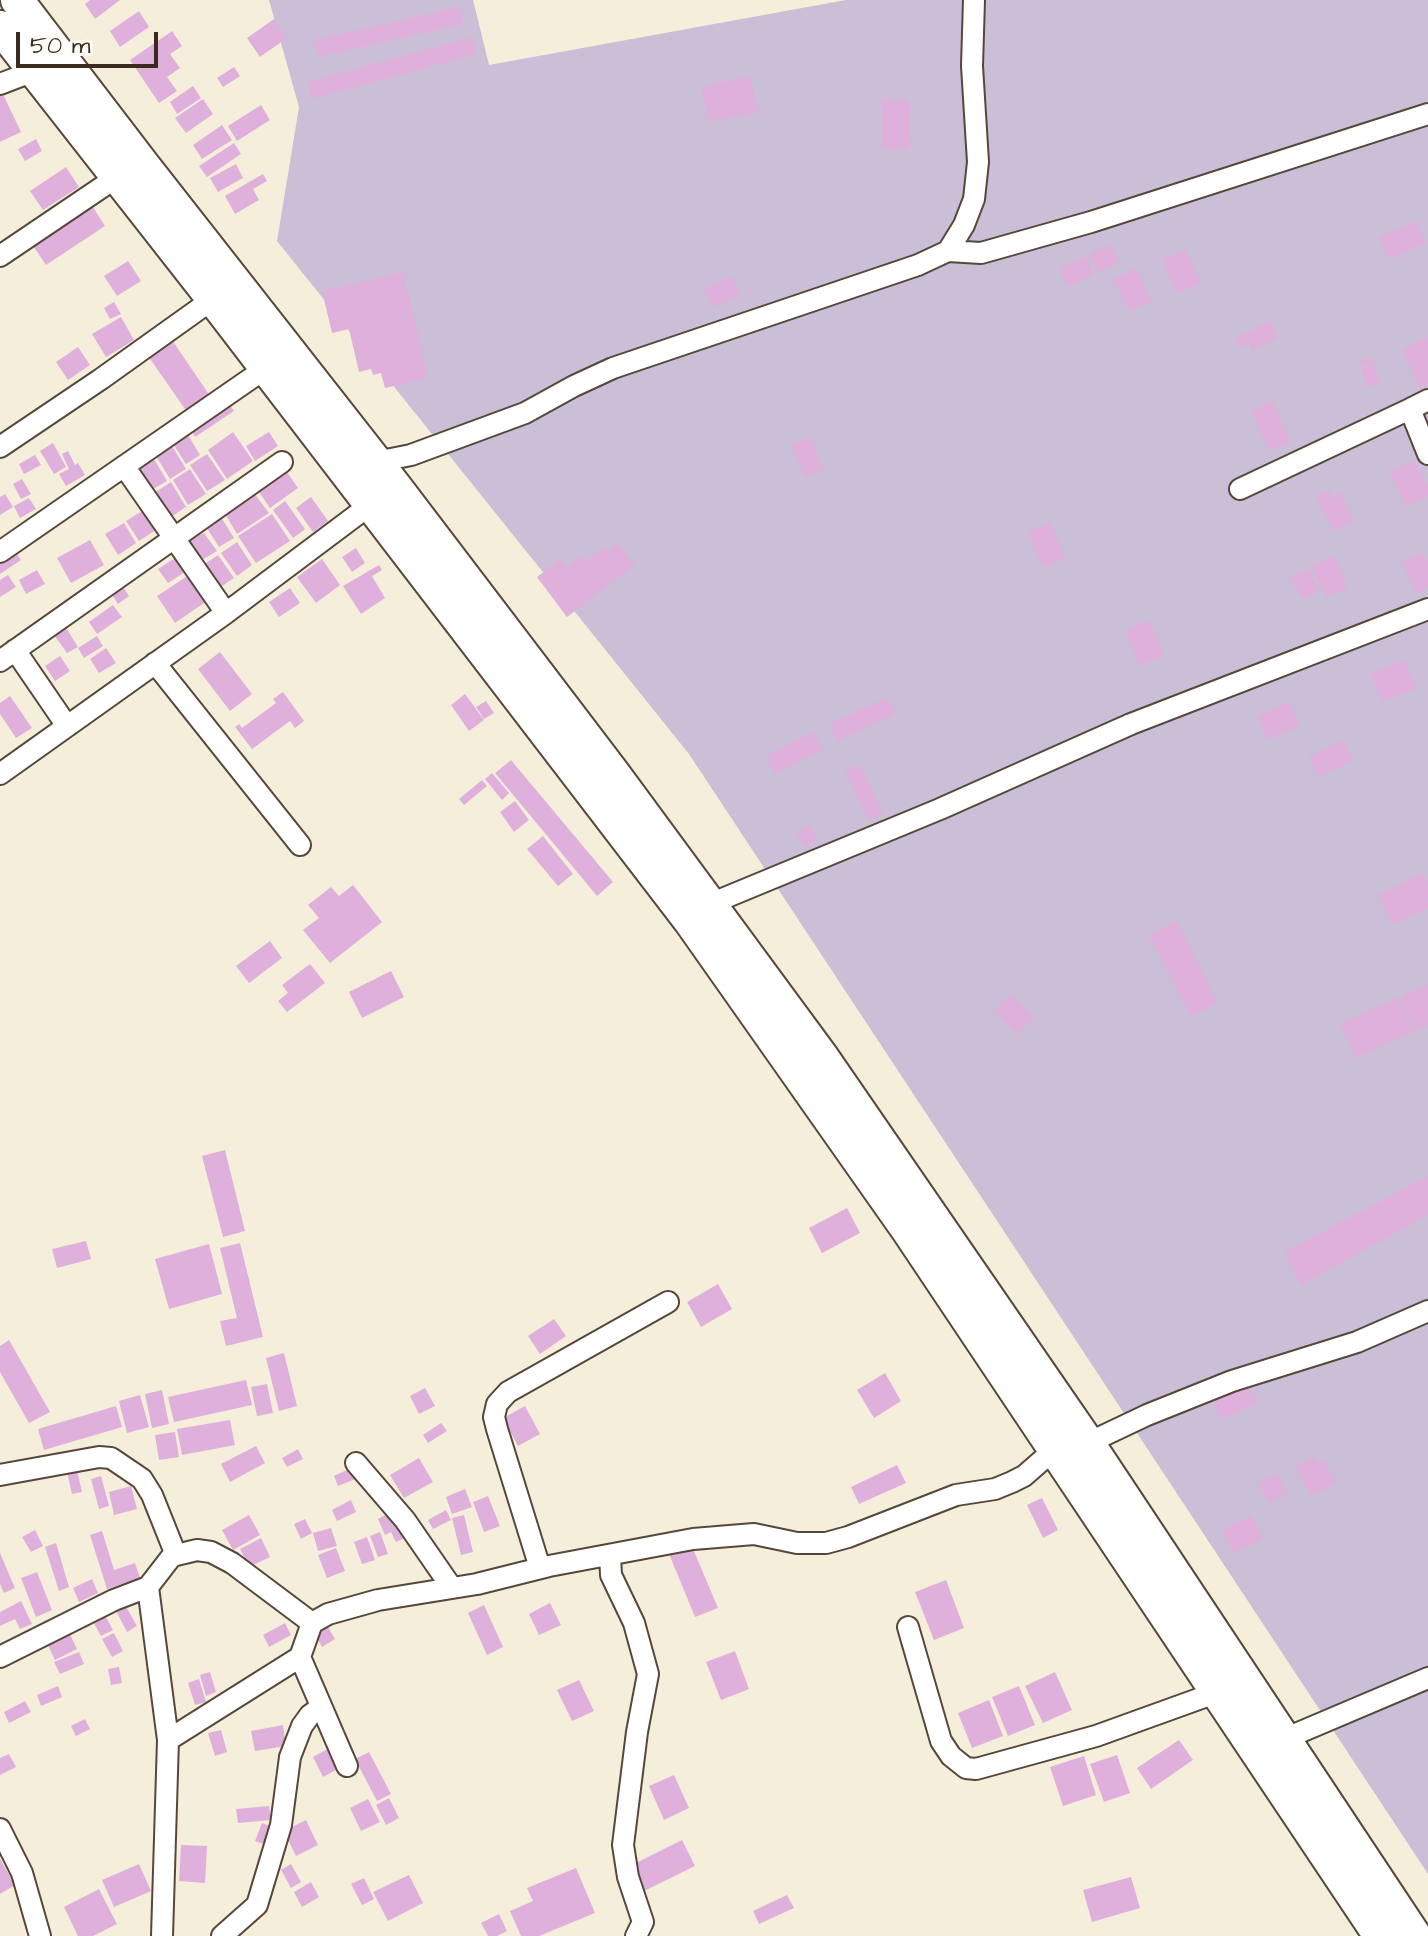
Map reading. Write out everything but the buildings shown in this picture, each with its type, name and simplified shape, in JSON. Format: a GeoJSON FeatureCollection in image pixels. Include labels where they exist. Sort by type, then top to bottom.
{"type":"FeatureCollection","features":[{"type":"Feature","properties":{"kind":"highway"},"geometry":{"type":"LineString","coordinates":[[17,0],[381,484],[710,904],[900,1166],[1074,1440],[1218,1692],[1380,1936]]}},
{"type":"Feature","properties":{"kind":"highway"},"geometry":{"type":"LineString","coordinates":[[0,27],[266,368],[381,484],[817,1097],[1074,1440],[1284,1739],[1415,1936]]}},
{"type":"Feature","properties":{"kind":"street"},"geometry":{"type":"LineString","coordinates":[[948,251],[964,225],[974,199],[978,162],[972,66],[974,0]]}},
{"type":"Feature","properties":{"kind":"street"},"geometry":{"type":"LineString","coordinates":[[0,84],[34,71]]}},
{"type":"Feature","properties":{"kind":"street"},"geometry":{"type":"LineString","coordinates":[[0,774],[226,613],[381,484],[411,455],[525,413],[613,368],[918,265],[948,251],[981,253],[1091,222],[1428,114]]}},
{"type":"Feature","properties":{"kind":"street"},"geometry":{"type":"LineString","coordinates":[[4,246],[117,177]]}},
{"type":"Feature","properties":{"kind":"street"},"geometry":{"type":"LineString","coordinates":[[0,447],[213,299]]}},
{"type":"Feature","properties":{"kind":"street"},"geometry":{"type":"LineString","coordinates":[[0,552],[266,368]]}},
{"type":"Feature","properties":{"kind":"street"},"geometry":{"type":"LineString","coordinates":[[1240,489],[1419,404],[1428,454]]}},
{"type":"Feature","properties":{"kind":"street"},"geometry":{"type":"LineString","coordinates":[[67,726],[7,656],[282,462]]}},
{"type":"Feature","properties":{"kind":"street"},"geometry":{"type":"LineString","coordinates":[[124,466],[226,613]]}},
{"type":"Feature","properties":{"kind":"street"},"geometry":{"type":"LineString","coordinates":[[710,904],[940,809],[1145,719],[1428,609]]}},
{"type":"Feature","properties":{"kind":"street"},"geometry":{"type":"LineString","coordinates":[[155,663],[300,845]]}},
{"type":"Feature","properties":{"kind":"street"},"geometry":{"type":"LineString","coordinates":[[540,1568],[497,1429],[494,1417],[497,1404],[508,1392],[668,1302]]}},
{"type":"Feature","properties":{"kind":"street"},"geometry":{"type":"LineString","coordinates":[[168,1740],[300,1657],[312,1623],[328,1614],[378,1600],[693,1539],[754,1534],[810,1544],[848,1537],[956,1495],[1004,1486],[1024,1476],[1074,1440],[1232,1381],[1368,1338],[1428,1311]]}},
{"type":"Feature","properties":{"kind":"street"},"geometry":{"type":"LineString","coordinates":[[0,1475],[99,1457],[111,1458],[142,1479],[152,1495],[176,1555]]}},
{"type":"Feature","properties":{"kind":"street"},"geometry":{"type":"LineString","coordinates":[[356,1463],[405,1520],[452,1588]]}},
{"type":"Feature","properties":{"kind":"street"},"geometry":{"type":"LineString","coordinates":[[0,1657],[114,1600],[148,1587],[163,1565],[176,1555],[197,1550],[222,1557],[312,1623]]}},
{"type":"Feature","properties":{"kind":"street"},"geometry":{"type":"LineString","coordinates":[[610,1555],[611,1575],[634,1623],[648,1674],[637,1732],[623,1845],[628,1877],[641,1908],[643,1922],[636,1936]]}},
{"type":"Feature","properties":{"kind":"street"},"geometry":{"type":"LineString","coordinates":[[148,1587],[168,1740],[162,1936]]}},
{"type":"Feature","properties":{"kind":"street"},"geometry":{"type":"LineString","coordinates":[[908,1627],[941,1741],[951,1756],[966,1768],[976,1769],[1096,1736],[1218,1692]]}},
{"type":"Feature","properties":{"kind":"street"},"geometry":{"type":"LineString","coordinates":[[300,1657],[347,1766]]}},
{"type":"Feature","properties":{"kind":"street"},"geometry":{"type":"LineString","coordinates":[[1284,1739],[1428,1678]]}},
{"type":"Feature","properties":{"kind":"street"},"geometry":{"type":"LineString","coordinates":[[222,1936],[257,1905],[281,1825],[290,1757],[302,1726],[321,1707]]}},
{"type":"Feature","properties":{"kind":"street"},"geometry":{"type":"LineString","coordinates":[[0,1829],[22,1873],[40,1936]]}},
{"type":"Feature","properties":{"kind":"shaded area"},"geometry":{"type":"Polygon","coordinates":[[[269,0],[473,0],[489,65],[846,0],[1428,0],[1428,1874],[689,754],[277,241],[299,107],[269,0]]]}}]}
